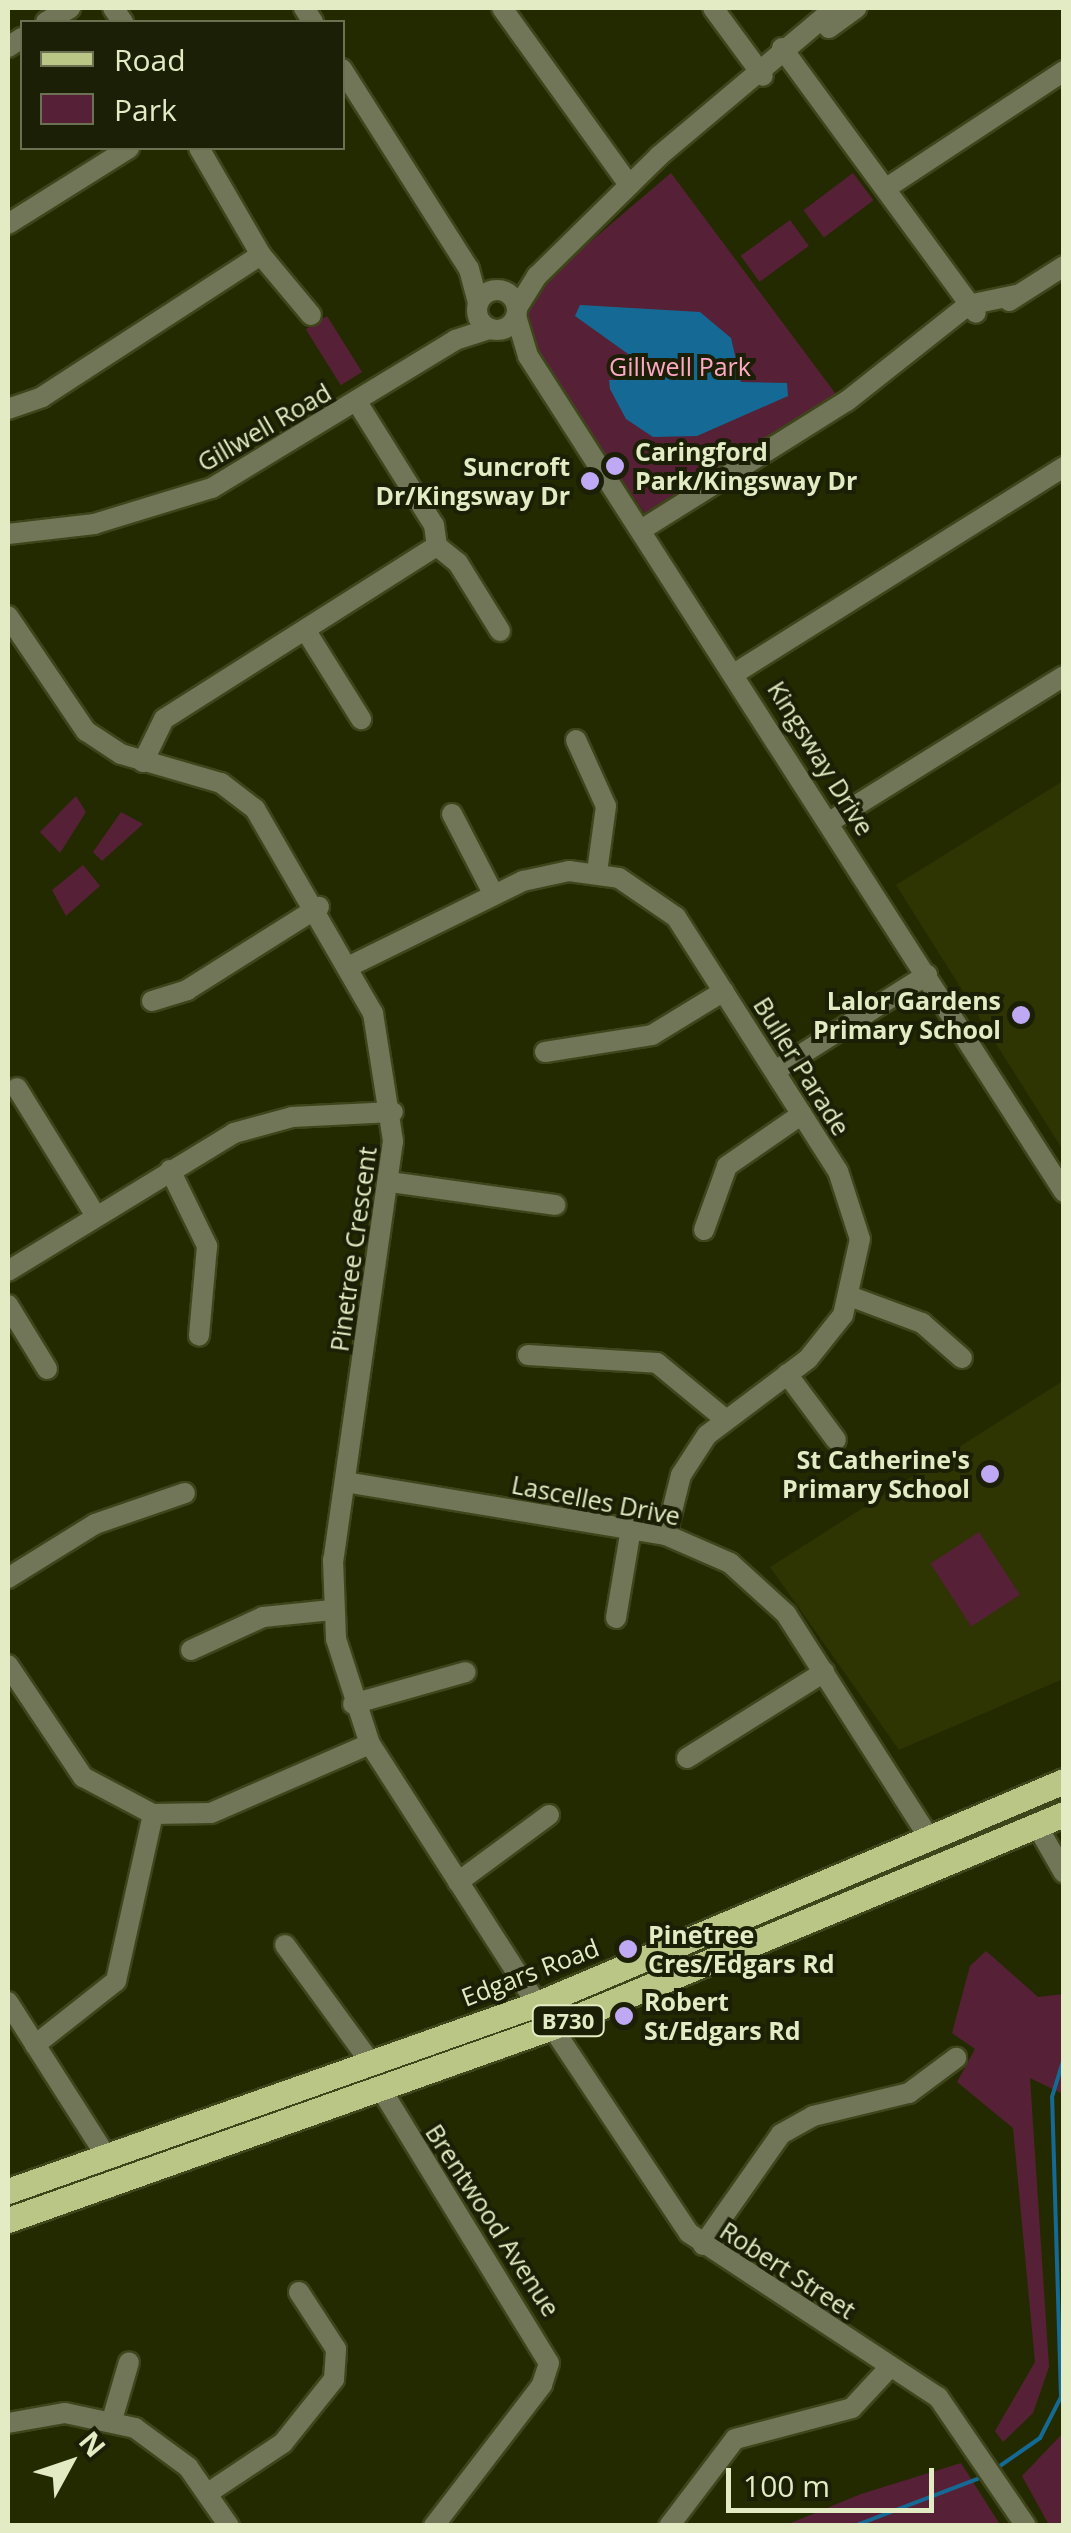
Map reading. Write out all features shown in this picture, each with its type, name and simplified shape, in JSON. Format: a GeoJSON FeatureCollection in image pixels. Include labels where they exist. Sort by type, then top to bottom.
{"type":"FeatureCollection","features":[{"type":"Feature","properties":{"kind":"main road","name":"Edgars Road"},"geometry":{"type":"LineString","coordinates":[[8,2191],[536,2004],[931,1841],[1064,1781]]}},
{"type":"Feature","properties":{"kind":"main road","name":"B730"},"geometry":{"type":"LineString","coordinates":[[8,2220],[552,2027],[1064,1814]]}},
{"type":"Feature","properties":{"kind":"main road"},"geometry":{"type":"LineString","coordinates":[[739,1920],[752,1945]]}},
{"type":"Feature","properties":{"kind":"main road"},"geometry":{"type":"LineString","coordinates":[[240,2109],[250,2136]]}},
{"type":"Feature","properties":{"kind":"street"},"geometry":{"type":"LineString","coordinates":[[502,8],[629,185]]}},
{"type":"Feature","properties":{"kind":"street"},"geometry":{"type":"LineString","coordinates":[[713,8],[760,72]]}},
{"type":"Feature","properties":{"kind":"street"},"geometry":{"type":"LineString","coordinates":[[345,74],[469,270],[500,290],[516,312],[537,276],[629,185],[835,8]]}},
{"type":"Feature","properties":{"kind":"street"},"geometry":{"type":"LineString","coordinates":[[786,52],[857,8]]}},
{"type":"Feature","properties":{"kind":"street"},"geometry":{"type":"LineString","coordinates":[[786,52],[974,307]]}},
{"type":"Feature","properties":{"kind":"street"},"geometry":{"type":"LineString","coordinates":[[884,183],[1064,71]]}},
{"type":"Feature","properties":{"kind":"street"},"geometry":{"type":"LineString","coordinates":[[8,224],[126,150]]}},
{"type":"Feature","properties":{"kind":"street"},"geometry":{"type":"LineString","coordinates":[[203,150],[261,255],[311,315]]}},
{"type":"Feature","properties":{"kind":"street"},"geometry":{"type":"LineString","coordinates":[[8,409],[42,397],[261,255]]}},
{"type":"Feature","properties":{"kind":"street"},"geometry":{"type":"LineString","coordinates":[[641,530],[974,307],[1016,295],[1064,266]]}},
{"type":"Feature","properties":{"kind":"street","name":"Kingsway Drive"},"geometry":{"type":"LineString","coordinates":[[469,270],[477,307],[493,330],[528,356]]}},
{"type":"Feature","properties":{"kind":"street"},"geometry":{"type":"LineString","coordinates":[[477,307],[500,290],[537,276]]}},
{"type":"Feature","properties":{"kind":"street","name":"Gillwell Road"},"geometry":{"type":"LineString","coordinates":[[455,340],[477,307]]}},
{"type":"Feature","properties":{"kind":"street","name":"Kingsway Drive"},"geometry":{"type":"LineString","coordinates":[[516,312],[528,356],[737,672],[1064,1192]]}},
{"type":"Feature","properties":{"kind":"street","name":"Gillwell Road"},"geometry":{"type":"LineString","coordinates":[[14,539],[212,488],[455,340],[493,330],[516,312]]}},
{"type":"Feature","properties":{"kind":"street"},"geometry":{"type":"LineString","coordinates":[[357,402],[434,524],[436,546],[458,563],[500,630]]}},
{"type":"Feature","properties":{"kind":"street"},"geometry":{"type":"LineString","coordinates":[[737,672],[1064,467]]}},
{"type":"Feature","properties":{"kind":"street"},"geometry":{"type":"LineString","coordinates":[[143,762],[164,719],[436,546]]}},
{"type":"Feature","properties":{"kind":"street","name":"Pinetree Crescent"},"geometry":{"type":"LineString","coordinates":[[8,616],[74,718],[143,762],[203,774],[240,795],[318,907],[352,965],[382,1040],[393,1112],[390,1182],[344,1482],[332,1610],[353,1704],[370,1744],[536,2004]]}},
{"type":"Feature","properties":{"kind":"street"},"geometry":{"type":"LineString","coordinates":[[306,631],[360,719]]}},
{"type":"Feature","properties":{"kind":"street"},"geometry":{"type":"LineString","coordinates":[[831,821],[1064,676]]}},
{"type":"Feature","properties":{"kind":"street"},"geometry":{"type":"LineString","coordinates":[[352,965],[540,876],[597,872],[606,806],[576,740]]}},
{"type":"Feature","properties":{"kind":"street"},"geometry":{"type":"LineString","coordinates":[[452,814],[494,895]]}},
{"type":"Feature","properties":{"kind":"street","name":"Buller Parade"},"geometry":{"type":"LineString","coordinates":[[597,872],[666,907],[724,991],[853,1203],[860,1258],[852,1297],[829,1337],[788,1374],[725,1419],[681,1475],[666,1536]]}},
{"type":"Feature","properties":{"kind":"street"},"geometry":{"type":"LineString","coordinates":[[152,1001],[187,990],[318,907]]}},
{"type":"Feature","properties":{"kind":"street"},"geometry":{"type":"LineString","coordinates":[[775,1071],[927,975]]}},
{"type":"Feature","properties":{"kind":"street"},"geometry":{"type":"LineString","coordinates":[[545,1052],[652,1035],[724,991]]}},
{"type":"Feature","properties":{"kind":"street"},"geometry":{"type":"LineString","coordinates":[[18,1088],[96,1216]]}},
{"type":"Feature","properties":{"kind":"street"},"geometry":{"type":"LineString","coordinates":[[8,1270],[170,1170],[274,1120],[393,1112]]}},
{"type":"Feature","properties":{"kind":"street"},"geometry":{"type":"LineString","coordinates":[[704,1230],[727,1166],[802,1114]]}},
{"type":"Feature","properties":{"kind":"street"},"geometry":{"type":"LineString","coordinates":[[170,1170],[207,1246],[199,1336]]}},
{"type":"Feature","properties":{"kind":"street"},"geometry":{"type":"LineString","coordinates":[[390,1182],[556,1205]]}},
{"type":"Feature","properties":{"kind":"street"},"geometry":{"type":"LineString","coordinates":[[852,1297],[922,1323],[962,1358]]}},
{"type":"Feature","properties":{"kind":"street"},"geometry":{"type":"LineString","coordinates":[[8,1305],[47,1369]]}},
{"type":"Feature","properties":{"kind":"street"},"geometry":{"type":"LineString","coordinates":[[528,1355],[657,1363],[725,1419]]}},
{"type":"Feature","properties":{"kind":"street"},"geometry":{"type":"LineString","coordinates":[[788,1374],[836,1440]]}},
{"type":"Feature","properties":{"kind":"street","name":"Lascelles Drive"},"geometry":{"type":"LineString","coordinates":[[344,1482],[666,1536],[748,1577],[824,1672],[931,1841]]}},
{"type":"Feature","properties":{"kind":"street"},"geometry":{"type":"LineString","coordinates":[[8,1578],[96,1524],[185,1493]]}},
{"type":"Feature","properties":{"kind":"street"},"geometry":{"type":"LineString","coordinates":[[616,1618],[631,1528]]}},
{"type":"Feature","properties":{"kind":"street"},"geometry":{"type":"LineString","coordinates":[[191,1650],[264,1617],[332,1610]]}},
{"type":"Feature","properties":{"kind":"street"},"geometry":{"type":"LineString","coordinates":[[8,1666],[82,1777],[153,1814],[212,1813],[370,1744]]}},
{"type":"Feature","properties":{"kind":"street"},"geometry":{"type":"LineString","coordinates":[[353,1704],[466,1672]]}},
{"type":"Feature","properties":{"kind":"street"},"geometry":{"type":"LineString","coordinates":[[687,1758],[824,1672]]}},
{"type":"Feature","properties":{"kind":"street"},"geometry":{"type":"LineString","coordinates":[[35,2045],[116,1981],[153,1814]]}},
{"type":"Feature","properties":{"kind":"street"},"geometry":{"type":"LineString","coordinates":[[458,1882],[549,1814]]}},
{"type":"Feature","properties":{"kind":"street"},"geometry":{"type":"LineString","coordinates":[[1037,1826],[1064,1873]]}},
{"type":"Feature","properties":{"kind":"street"},"geometry":{"type":"LineString","coordinates":[[285,1945],[371,2063]]}},
{"type":"Feature","properties":{"kind":"street"},"geometry":{"type":"LineString","coordinates":[[8,2002],[106,2156]]}},
{"type":"Feature","properties":{"kind":"street","name":"Robert Street"},"geometry":{"type":"LineString","coordinates":[[552,2027],[665,2204],[703,2245],[948,2406],[1026,2526]]}},
{"type":"Feature","properties":{"kind":"street"},"geometry":{"type":"LineString","coordinates":[[703,2245],[781,2134],[813,2116],[909,2093],[956,2058]]}},
{"type":"Feature","properties":{"kind":"street","name":"Brentwood Avenue"},"geometry":{"type":"LineString","coordinates":[[380,2089],[549,2362],[542,2385],[434,2526]]}},
{"type":"Feature","properties":{"kind":"street"},"geometry":{"type":"LineString","coordinates":[[208,2493],[283,2443],[334,2379],[336,2349],[299,2292]]}},
{"type":"Feature","properties":{"kind":"street"},"geometry":{"type":"LineString","coordinates":[[112,2420],[129,2362]]}},
{"type":"Feature","properties":{"kind":"street"},"geometry":{"type":"LineString","coordinates":[[669,2526],[735,2439],[852,2408],[890,2366]]}},
{"type":"Feature","properties":{"kind":"street"},"geometry":{"type":"LineString","coordinates":[[8,2423],[65,2413],[112,2420],[172,2452],[208,2493],[229,2526]]}},
{"type":"Feature","properties":{"kind":"shaded area","name":"Lalor Gardens Primary School"},"geometry":{"type":"Polygon","coordinates":[[[1063,781],[1064,1145],[1061,1147],[896,885],[1063,781]]]}},
{"type":"Feature","properties":{"kind":"shaded area","name":"St Catherine's Primary School"},"geometry":{"type":"Polygon","coordinates":[[[1063,1381],[1063,1679],[899,1750],[770,1567],[1063,1381]]]}},
{"type":"Feature","properties":{"kind":"green space","name":"Gillwell Park"},"geometry":{"type":"Polygon","coordinates":[[[671,173],[838,397],[645,514],[538,354],[524,317],[544,281],[671,173]]]}},
{"type":"Feature","properties":{"kind":"green space"},"geometry":{"type":"Polygon","coordinates":[[[853,173],[873,200],[824,237],[803,210],[853,173]]]}},
{"type":"Feature","properties":{"kind":"green space"},"geometry":{"type":"Polygon","coordinates":[[[790,220],[809,246],[759,282],[741,256],[790,220]]]}},
{"type":"Feature","properties":{"kind":"green space"},"geometry":{"type":"Polygon","coordinates":[[[327,316],[362,372],[341,385],[306,329],[327,316]]]}},
{"type":"Feature","properties":{"kind":"green space"},"geometry":{"type":"Polygon","coordinates":[[[76,796],[86,812],[60,853],[40,832],[76,796]]]}},
{"type":"Feature","properties":{"kind":"green space"},"geometry":{"type":"Polygon","coordinates":[[[121,812],[143,824],[102,861],[93,852],[121,812]]]}},
{"type":"Feature","properties":{"kind":"green space"},"geometry":{"type":"Polygon","coordinates":[[[83,865],[100,886],[66,916],[52,890],[83,865]]]}},
{"type":"Feature","properties":{"kind":"green space"},"geometry":{"type":"Polygon","coordinates":[[[979,1532],[1020,1595],[971,1626],[930,1564],[979,1532]]]}},
{"type":"Feature","properties":{"kind":"green space"},"geometry":{"type":"Polygon","coordinates":[[[986,1951],[1038,1997],[1064,1994],[1063,2094],[1030,2078],[1049,2367],[1033,2413],[1003,2442],[995,2431],[1035,2362],[1013,2128],[957,2082],[975,2049],[952,2033],[970,1966],[986,1951]]]}},
{"type":"Feature","properties":{"kind":"green space"},"geometry":{"type":"Polygon","coordinates":[[[1063,2433],[1063,2525],[1049,2525],[1022,2476],[1063,2433]]]}},
{"type":"Feature","properties":{"kind":"green space"},"geometry":{"type":"Polygon","coordinates":[[[961,2463],[999,2523],[786,2525],[861,2494],[961,2463]]]}},
{"type":"Feature","properties":{"kind":"water"},"geometry":{"type":"Polygon","coordinates":[[[580,305],[700,312],[731,338],[741,382],[787,383],[788,396],[697,436],[653,437],[626,419],[610,389],[609,380],[628,380],[631,356],[575,316],[580,305]]]}},
{"type":"Feature","properties":{"kind":"waterway"},"geometry":{"type":"LineString","coordinates":[[997,2468],[1040,2438],[1061,2397],[1052,2097],[1064,2058]]}},
{"type":"Feature","properties":{"kind":"waterway"},"geometry":{"type":"LineString","coordinates":[[854,2526],[985,2476]]}},
{"type":"Feature","properties":{"kind":"place","name":"Caringford Park/Kingsway Dr"},"geometry":{"type":"Point","coordinates":[615,466]}},
{"type":"Feature","properties":{"kind":"place","name":"Suncroft Dr/Kingsway Dr"},"geometry":{"type":"Point","coordinates":[590,481]}},
{"type":"Feature","properties":{"kind":"place","name":"Lalor Gardens Primary School"},"geometry":{"type":"Point","coordinates":[1021,1015]}},
{"type":"Feature","properties":{"kind":"place","name":"St Catherine's Primary School"},"geometry":{"type":"Point","coordinates":[990,1474]}},
{"type":"Feature","properties":{"kind":"place","name":"Pinetree Cres/Edgars Rd"},"geometry":{"type":"Point","coordinates":[628,1949]}},
{"type":"Feature","properties":{"kind":"place","name":"Robert St/Edgars Rd"},"geometry":{"type":"Point","coordinates":[624,2016]}}]}
